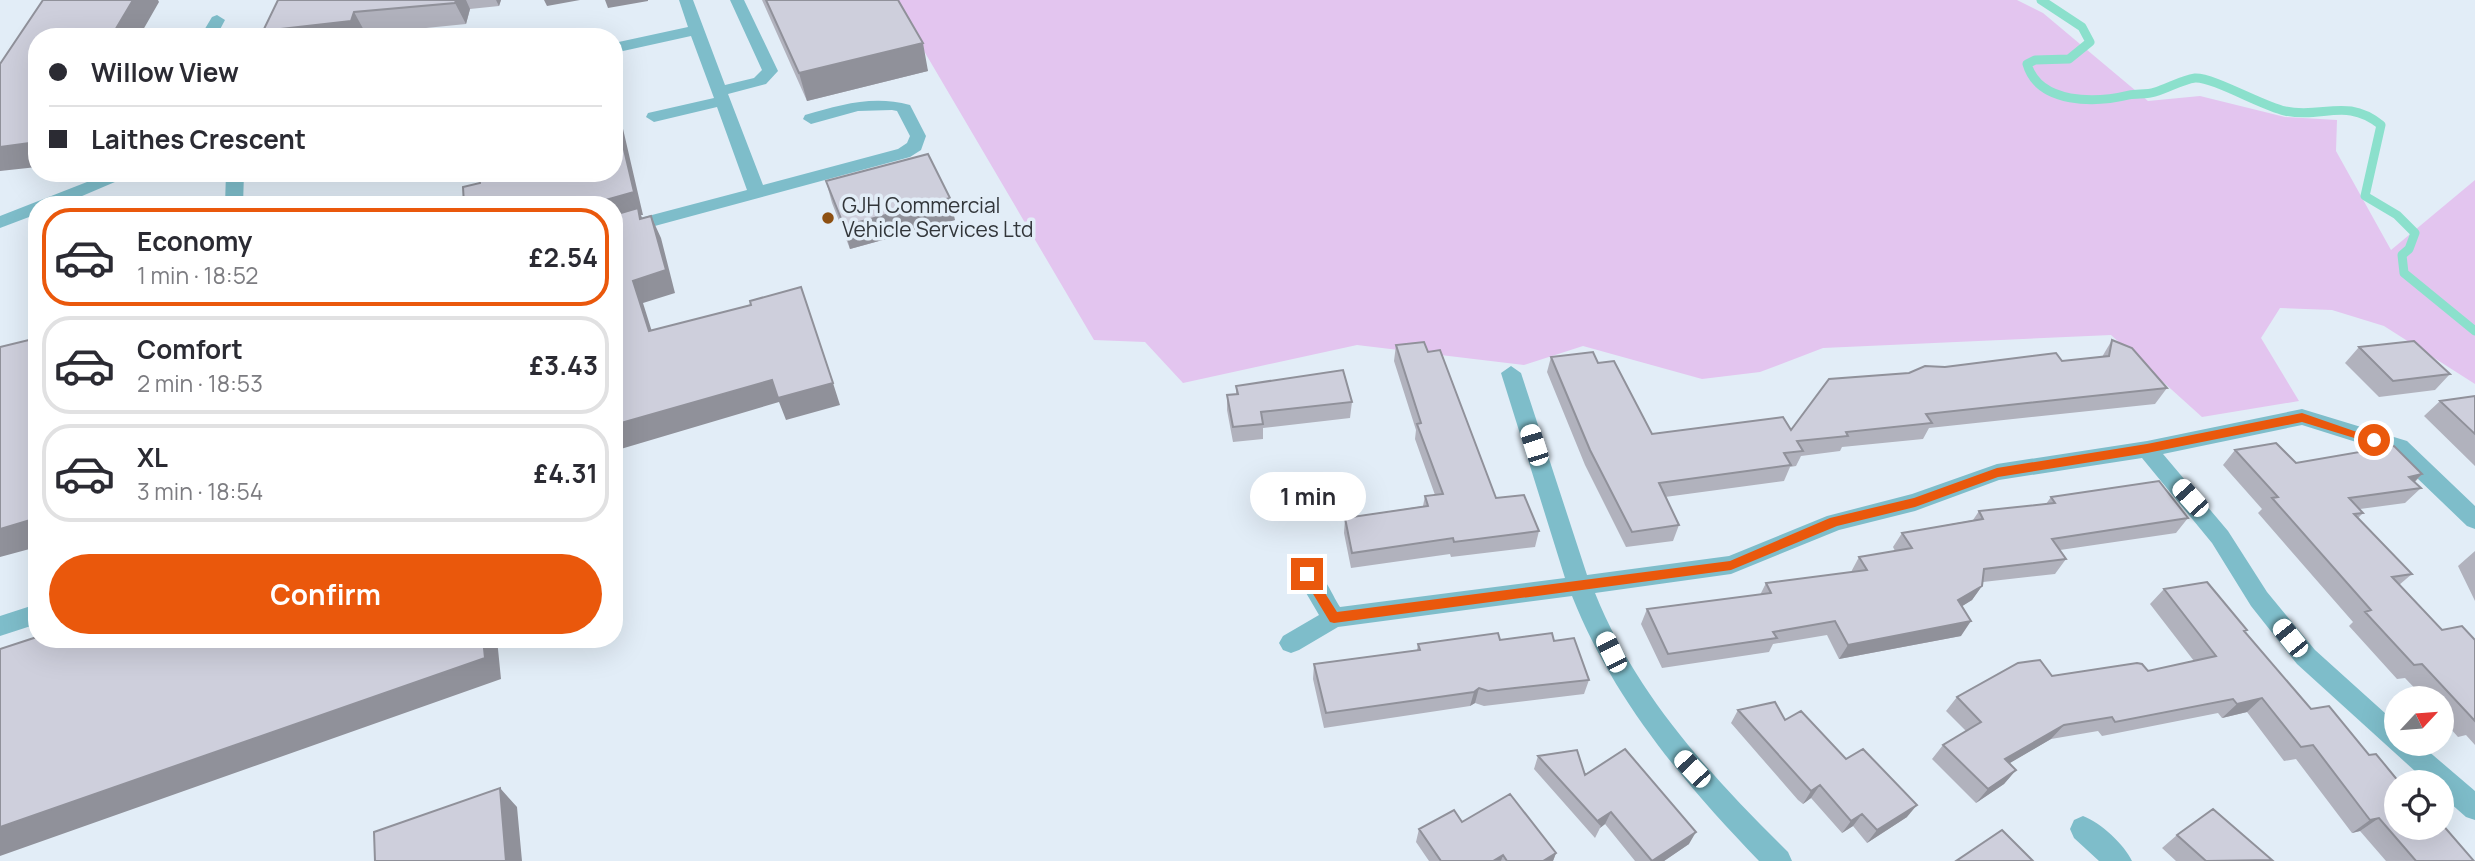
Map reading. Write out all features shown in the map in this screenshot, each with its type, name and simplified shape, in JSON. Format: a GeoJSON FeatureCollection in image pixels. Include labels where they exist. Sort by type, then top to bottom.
{"type":"FeatureCollection","features":[{"type":"Feature","properties":{"kind":"street"},"geometry":{"type":"LineString","coordinates":[[685,0],[757,194]]}},
{"type":"Feature","properties":{"kind":"street"},"geometry":{"type":"LineString","coordinates":[[654,117],[760,81],[770,71],[737,0]]}},
{"type":"Feature","properties":{"kind":"street"},"geometry":{"type":"LineString","coordinates":[[212,28],[216,20]]}},
{"type":"Feature","properties":{"kind":"street"},"geometry":{"type":"LineString","coordinates":[[623,46],[697,30]]}},
{"type":"Feature","properties":{"kind":"street"},"geometry":{"type":"LineString","coordinates":[[623,229],[904,153],[915,146],[918,136],[904,108],[874,103],[811,119]]}},
{"type":"Feature","properties":{"kind":"street"},"geometry":{"type":"LineString","coordinates":[[67,196],[104,182]]}},
{"type":"Feature","properties":{"kind":"street"},"geometry":{"type":"LineString","coordinates":[[0,222],[28,211]]}},
{"type":"Feature","properties":{"kind":"street"},"geometry":{"type":"LineString","coordinates":[[1511,373],[1580,587],[1622,673],[1673,748],[1765,858]]}},
{"type":"Feature","properties":{"kind":"street"},"geometry":{"type":"LineString","coordinates":[[1291,643],[1334,618],[1731,565],[1835,522],[1915,502],[1997,472],[2147,449],[2302,417],[2399,447],[2475,520]]}},
{"type":"Feature","properties":{"kind":"street"},"geometry":{"type":"LineString","coordinates":[[2147,449],[2220,537],[2259,598],[2306,657],[2384,728]]}},
{"type":"Feature","properties":{"kind":"street"},"geometry":{"type":"LineString","coordinates":[[1307,574],[1334,618]]}},
{"type":"Feature","properties":{"kind":"street"},"geometry":{"type":"LineString","coordinates":[[0,625],[28,617]]}},
{"type":"Feature","properties":{"kind":"street"},"geometry":{"type":"LineString","coordinates":[[2416,756],[2475,808]]}},
{"type":"Feature","properties":{"kind":"street"},"geometry":{"type":"LineString","coordinates":[[2083,829],[2118,861]]}},
{"type":"Feature","properties":{"kind":"shaded area"},"geometry":{"type":"Polygon","coordinates":[[[894,0],[2017,0],[2043,13],[2148,101],[2200,96],[2285,117],[2337,120],[2336,151],[2391,250],[2475,180],[2475,384],[2384,326],[2332,310],[2280,308],[2261,338],[2299,401],[2202,417],[2111,335],[1823,348],[1760,372],[1702,379],[1583,346],[1524,365],[1357,345],[1183,383],[1145,342],[1094,340],[894,0]]]}},
{"type":"Feature","properties":{"kind":"building"},"geometry":{"type":"Polygon","coordinates":[[[43,0],[133,0],[116,28],[28,28],[28,143],[0,147],[0,64],[43,0]]]}},
{"type":"Feature","properties":{"kind":"building"},"geometry":{"type":"Polygon","coordinates":[[[278,0],[456,0],[455,3],[354,12],[351,21],[264,28],[278,0]]]}},
{"type":"Feature","properties":{"kind":"building"},"geometry":{"type":"Polygon","coordinates":[[[766,0],[898,0],[923,43],[799,73],[766,0]]]}},
{"type":"Feature","properties":{"kind":"building"},"geometry":{"type":"Polygon","coordinates":[[[623,145],[634,192],[620,196],[464,196],[463,187],[480,183],[623,182],[623,145]]]}},
{"type":"Feature","properties":{"kind":"building"},"geometry":{"type":"Polygon","coordinates":[[[928,154],[950,198],[844,226],[826,181],[928,154]]]}},
{"type":"Feature","properties":{"kind":"building"},"geometry":{"type":"Polygon","coordinates":[[[638,208],[640,219],[651,216],[666,270],[633,281],[649,331],[751,305],[750,301],[801,287],[833,383],[778,398],[772,380],[623,422],[623,212],[638,208]]]}},
{"type":"Feature","properties":{"kind":"building"},"geometry":{"type":"Polygon","coordinates":[[[28,340],[28,521],[0,529],[0,347],[28,340]]]}},
{"type":"Feature","properties":{"kind":"building"},"geometry":{"type":"Polygon","coordinates":[[[2112,340],[2132,348],[2167,388],[1926,414],[1932,423],[1846,432],[1848,436],[1797,441],[1803,451],[1784,453],[1791,465],[1659,483],[1679,525],[1632,532],[1590,450],[1551,357],[1593,352],[1598,363],[1614,361],[1652,434],[1783,417],[1791,430],[1829,379],[1909,373],[1925,366],[1945,367],[2056,353],[2062,361],[2109,356],[2112,340]]]}},
{"type":"Feature","properties":{"kind":"building"},"geometry":{"type":"Polygon","coordinates":[[[2414,341],[2450,374],[2393,381],[2359,347],[2414,341]]]}},
{"type":"Feature","properties":{"kind":"building"},"geometry":{"type":"Polygon","coordinates":[[[1424,342],[1428,352],[1440,350],[1496,498],[1524,495],[1539,531],[1454,542],[1453,538],[1352,553],[1345,518],[1428,506],[1425,496],[1443,494],[1417,424],[1421,423],[1396,345],[1424,342]]]}},
{"type":"Feature","properties":{"kind":"building"},"geometry":{"type":"Polygon","coordinates":[[[1343,370],[1352,402],[1261,412],[1263,424],[1233,427],[1227,395],[1238,394],[1236,386],[1343,370]]]}},
{"type":"Feature","properties":{"kind":"building"},"geometry":{"type":"Polygon","coordinates":[[[2475,396],[2475,434],[2440,401],[2475,396]]]}},
{"type":"Feature","properties":{"kind":"building"},"geometry":{"type":"Polygon","coordinates":[[[2276,443],[2296,463],[2394,446],[2422,474],[2409,477],[2421,488],[2349,498],[2363,513],[2354,514],[2412,574],[2392,577],[2442,630],[2462,626],[2475,640],[2475,721],[2454,698],[2454,686],[2442,686],[2422,664],[2414,665],[2365,612],[2371,610],[2272,498],[2278,497],[2235,450],[2276,443]]]}},
{"type":"Feature","properties":{"kind":"building"},"geometry":{"type":"Polygon","coordinates":[[[2159,481],[2188,518],[2052,539],[2066,559],[1984,569],[1982,586],[1958,600],[1971,621],[1848,645],[1835,621],[1773,632],[1777,638],[1668,654],[1647,609],[1771,593],[1766,583],[1867,570],[1859,557],[1912,548],[1902,533],[1983,519],[1979,511],[2055,503],[2051,497],[2159,481]]]}},
{"type":"Feature","properties":{"kind":"building"},"geometry":{"type":"Polygon","coordinates":[[[2207,582],[2247,630],[2244,631],[2311,709],[2329,706],[2369,755],[2376,754],[2389,770],[2384,770],[2384,824],[2379,818],[2370,820],[2313,745],[2301,747],[2262,698],[2237,704],[2233,699],[2115,722],[2112,717],[2064,725],[2005,759],[2016,770],[1988,789],[1943,745],[1981,722],[1957,697],[2018,663],[2040,660],[2052,676],[2137,663],[2142,664],[2148,671],[2216,656],[2164,589],[2207,582]]]}},
{"type":"Feature","properties":{"kind":"building"},"geometry":{"type":"Polygon","coordinates":[[[1498,633],[1500,640],[1552,633],[1554,641],[1574,638],[1589,680],[1488,691],[1479,688],[1474,692],[1326,713],[1314,664],[1420,650],[1418,644],[1498,633]]]}},
{"type":"Feature","properties":{"kind":"building"},"geometry":{"type":"Polygon","coordinates":[[[28,640],[28,648],[484,648],[485,658],[0,827],[0,649],[28,640]]]}},
{"type":"Feature","properties":{"kind":"building"},"geometry":{"type":"Polygon","coordinates":[[[1775,702],[1785,720],[1801,711],[1846,759],[1863,749],[1917,805],[1877,830],[1862,814],[1851,821],[1820,785],[1811,791],[1738,710],[1775,702]]]}},
{"type":"Feature","properties":{"kind":"building"},"geometry":{"type":"Polygon","coordinates":[[[1625,749],[1696,832],[1652,861],[1611,812],[1599,820],[1601,825],[1538,756],[1577,750],[1585,775],[1625,749]]]}},
{"type":"Feature","properties":{"kind":"building"},"geometry":{"type":"Polygon","coordinates":[[[500,788],[506,861],[375,861],[374,832],[500,788]]]}},
{"type":"Feature","properties":{"kind":"building"},"geometry":{"type":"Polygon","coordinates":[[[1510,794],[1556,853],[1543,861],[1507,861],[1503,855],[1493,861],[1441,861],[1419,829],[1454,810],[1462,822],[1510,794]]]}},
{"type":"Feature","properties":{"kind":"building"},"geometry":{"type":"Polygon","coordinates":[[[2213,809],[2272,860],[2206,861],[2177,835],[2213,809]]]}},
{"type":"Feature","properties":{"kind":"building"},"geometry":{"type":"Polygon","coordinates":[[[2002,830],[2033,861],[1956,861],[2002,830]]]}},
{"type":"Feature","properties":{"kind":"building"},"geometry":{"type":"Polygon","coordinates":[[[2454,838],[2474,861],[2416,861],[2398,840],[2454,838]]]}},
{"type":"Feature","properties":{"kind":"waterway"},"geometry":{"type":"LineString","coordinates":[[2041,0],[2082,27],[2090,42],[2069,59],[2035,60],[2027,64],[2033,77],[2056,94],[2085,100],[2116,98],[2152,93],[2195,78],[2213,82],[2285,111],[2311,113],[2345,110],[2357,112],[2381,125],[2365,196],[2397,215],[2415,233],[2409,249],[2402,255],[2404,273],[2475,331]]}},
{"type":"Feature","properties":{"kind":"place","name":"GJH Commercial Vehicle Services Ltd"},"geometry":{"type":"Point","coordinates":[828,218]}},
{"type":"Feature","properties":{"kind":"route"},"geometry":{"type":"LineString","coordinates":[[1307,574],[1334,618],[1731,565],[1835,522],[1915,502],[1997,472],[2147,449],[2302,417],[2374,440]]}}]}
